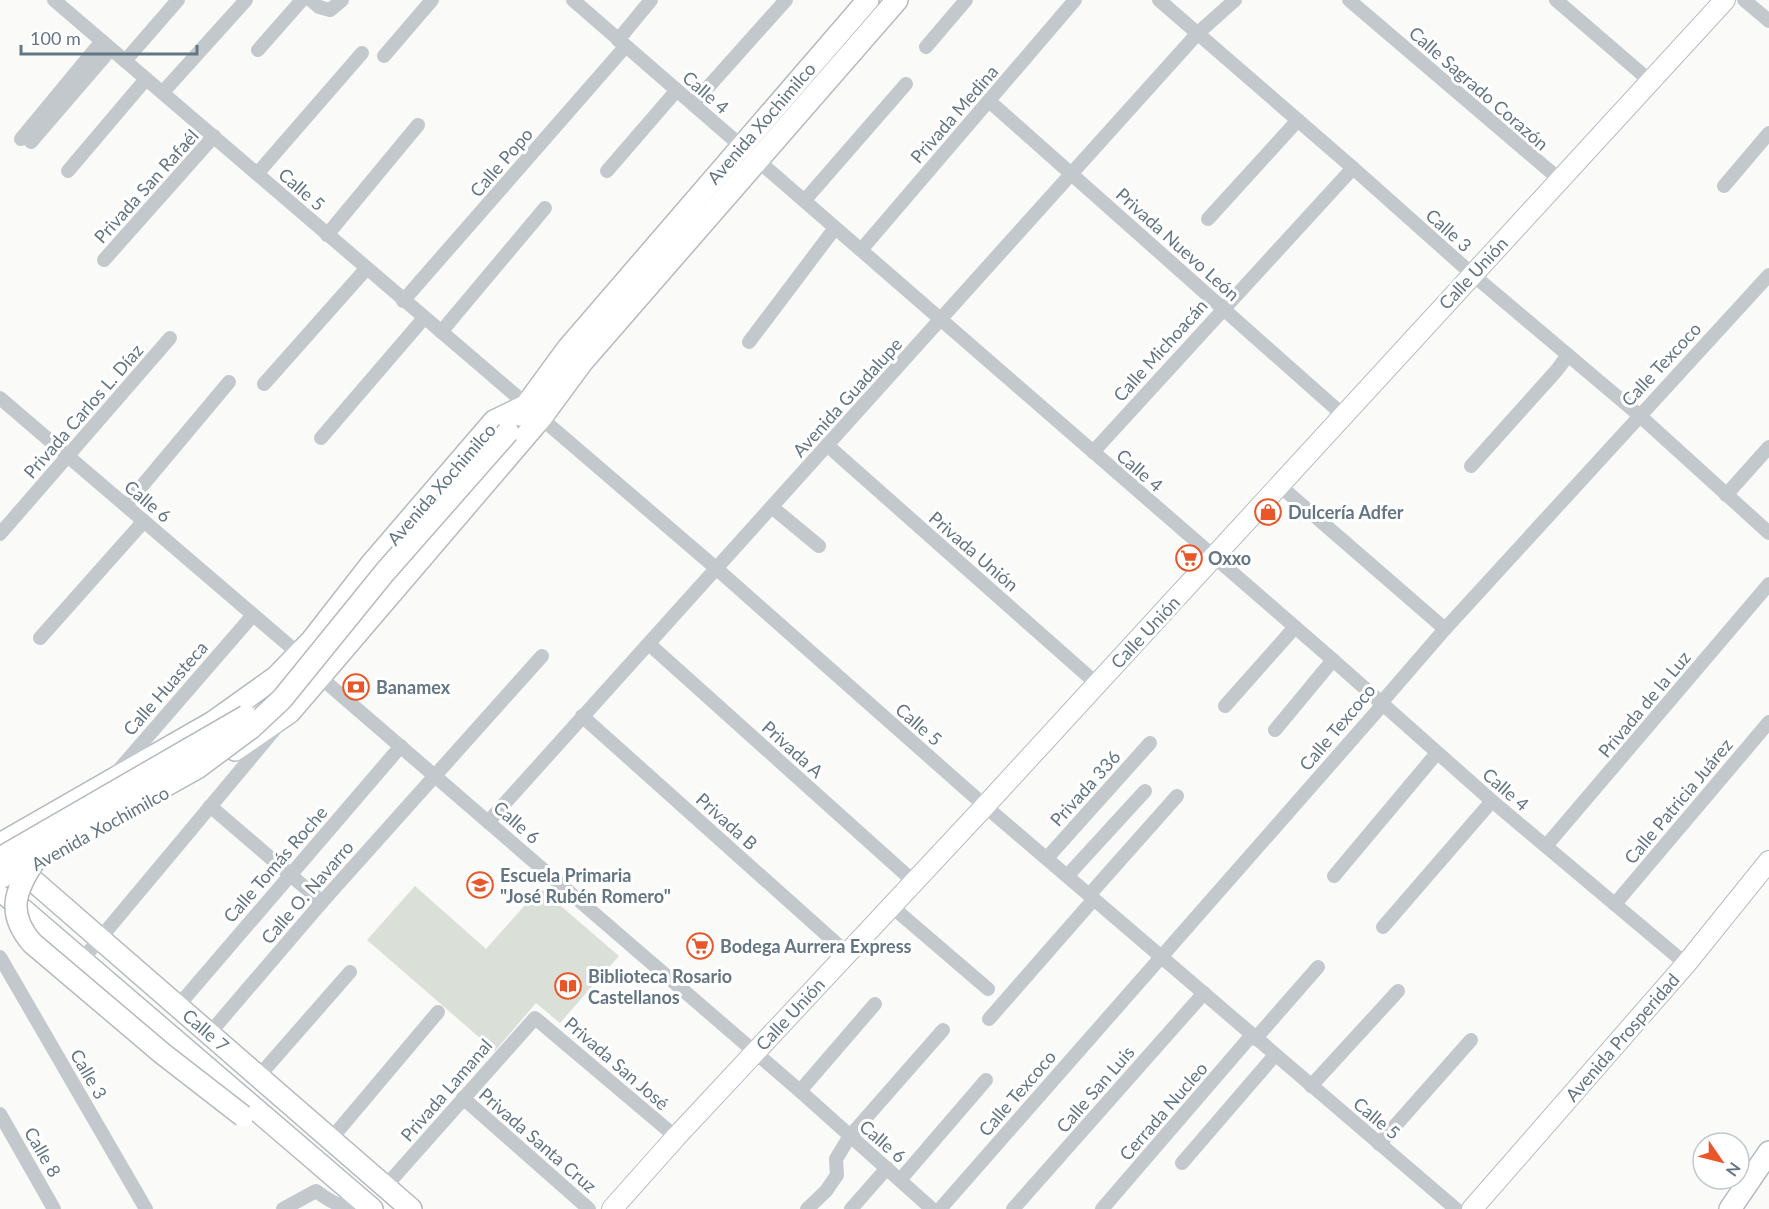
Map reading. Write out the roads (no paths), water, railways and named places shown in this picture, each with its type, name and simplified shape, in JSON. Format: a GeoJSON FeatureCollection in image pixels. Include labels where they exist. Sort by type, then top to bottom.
{"type":"FeatureCollection","features":[{"type":"Feature","properties":{"kind":"main road","name":"Avenida Xochimilco"},"geometry":{"type":"LineString","coordinates":[[0,844],[105,786],[213,722],[276,677],[299,654],[372,563],[494,420],[534,411],[568,348],[868,0]]}},
{"type":"Feature","properties":{"kind":"main road","name":"Avenida Xochimilco"},"geometry":{"type":"LineString","coordinates":[[0,884],[30,864],[60,851],[200,772],[256,737],[290,712],[534,411],[583,361],[897,0]]}},
{"type":"Feature","properties":{"kind":"main road"},"geometry":{"type":"LineString","coordinates":[[0,878],[30,864],[196,768],[258,721],[282,699],[385,572],[508,432],[534,411]]}},
{"type":"Feature","properties":{"kind":"main road"},"geometry":{"type":"LineString","coordinates":[[0,858],[246,716],[320,677]]}},
{"type":"Feature","properties":{"kind":"main road"},"geometry":{"type":"LineString","coordinates":[[43,820],[40,832],[42,842],[49,848],[60,851]]}},
{"type":"Feature","properties":{"kind":"main road","name":"Calle 7"},"geometry":{"type":"LineString","coordinates":[[0,852],[30,864],[100,938],[411,1209]]}},
{"type":"Feature","properties":{"kind":"main road"},"geometry":{"type":"LineString","coordinates":[[30,864],[21,883],[15,908],[17,920],[25,935],[163,1054],[267,1135],[311,1157]]}},
{"type":"Feature","properties":{"kind":"main road","name":"Calle 7"},"geometry":{"type":"LineString","coordinates":[[0,890],[367,1205]]}},
{"type":"Feature","properties":{"kind":"main road"},"geometry":{"type":"LineString","coordinates":[[0,906],[30,915]]}},
{"type":"Feature","properties":{"kind":"main road"},"geometry":{"type":"LineString","coordinates":[[1730,1209],[1769,1152]]}},
{"type":"Feature","properties":{"kind":"street","name":"Calle 5"},"geometry":{"type":"LineString","coordinates":[[54,0],[717,569],[985,806],[1456,1209]]}},
{"type":"Feature","properties":{"kind":"street"},"geometry":{"type":"LineString","coordinates":[[125,61],[178,0]]}},
{"type":"Feature","properties":{"kind":"street"},"geometry":{"type":"LineString","coordinates":[[163,92],[246,0]]}},
{"type":"Feature","properties":{"kind":"street"},"geometry":{"type":"LineString","coordinates":[[258,50],[302,0]]}},
{"type":"Feature","properties":{"kind":"street"},"geometry":{"type":"LineString","coordinates":[[311,0],[319,7],[330,10],[342,0]]}},
{"type":"Feature","properties":{"kind":"street"},"geometry":{"type":"LineString","coordinates":[[384,56],[432,0]]}},
{"type":"Feature","properties":{"kind":"street","name":"Calle 4"},"geometry":{"type":"LineString","coordinates":[[573,0],[1333,660],[1492,801],[1686,964]]}},
{"type":"Feature","properties":{"kind":"street","name":"Calle Popo"},"geometry":{"type":"LineString","coordinates":[[403,301],[622,44],[651,0]]}},
{"type":"Feature","properties":{"kind":"street"},"geometry":{"type":"LineString","coordinates":[[693,104],[786,0]]}},
{"type":"Feature","properties":{"kind":"street"},"geometry":{"type":"LineString","coordinates":[[926,47],[966,0]]}},
{"type":"Feature","properties":{"kind":"street","name":"Privada Medina"},"geometry":{"type":"LineString","coordinates":[[861,250],[1075,0]]}},
{"type":"Feature","properties":{"kind":"street","name":"Calle 3"},"geometry":{"type":"LineString","coordinates":[[1159,0],[1472,274],[1639,415],[1769,532]]}},
{"type":"Feature","properties":{"kind":"street","name":"Avenida Guadalupe"},"geometry":{"type":"LineString","coordinates":[[488,822],[773,508],[1198,33],[1235,0]]}},
{"type":"Feature","properties":{"kind":"street","name":"Calle Sagrado Corazón"},"geometry":{"type":"LineString","coordinates":[[1349,0],[1559,180]]}},
{"type":"Feature","properties":{"kind":"street"},"geometry":{"type":"LineString","coordinates":[[1556,0],[1650,81]]}},
{"type":"Feature","properties":{"kind":"street","name":"Calle Unión"},"geometry":{"type":"LineString","coordinates":[[612,1209],[1725,0]]}},
{"type":"Feature","properties":{"kind":"street"},"geometry":{"type":"LineString","coordinates":[[1744,0],[1769,21]]}},
{"type":"Feature","properties":{"kind":"street"},"geometry":{"type":"LineString","coordinates":[[26,140],[106,45]]}},
{"type":"Feature","properties":{"kind":"street"},"geometry":{"type":"LineString","coordinates":[[257,174],[362,53]]}},
{"type":"Feature","properties":{"kind":"street"},"geometry":{"type":"LineString","coordinates":[[68,171],[146,79]]}},
{"type":"Feature","properties":{"kind":"street"},"geometry":{"type":"LineString","coordinates":[[804,200],[906,84]]}},
{"type":"Feature","properties":{"kind":"street"},"geometry":{"type":"LineString","coordinates":[[607,171],[677,90]]}},
{"type":"Feature","properties":{"kind":"street","name":"Privada Nuevo León"},"geometry":{"type":"LineString","coordinates":[[989,101],[1343,415]]}},
{"type":"Feature","properties":{"kind":"street"},"geometry":{"type":"LineString","coordinates":[[1208,219],[1298,120]]}},
{"type":"Feature","properties":{"kind":"street"},"geometry":{"type":"LineString","coordinates":[[327,235],[418,125]]}},
{"type":"Feature","properties":{"kind":"street"},"geometry":{"type":"LineString","coordinates":[[1724,186],[1769,133]]}},
{"type":"Feature","properties":{"kind":"street","name":"Privada San Rafaél"},"geometry":{"type":"LineString","coordinates":[[104,260],[214,136]]}},
{"type":"Feature","properties":{"kind":"street","name":"Calle Michoacán"},"geometry":{"type":"LineString","coordinates":[[1093,452],[1353,168]]}},
{"type":"Feature","properties":{"kind":"street"},"geometry":{"type":"LineString","coordinates":[[441,332],[544,208]]}},
{"type":"Feature","properties":{"kind":"street"},"geometry":{"type":"LineString","coordinates":[[749,342],[836,228]]}},
{"type":"Feature","properties":{"kind":"street"},"geometry":{"type":"LineString","coordinates":[[264,384],[366,269]]}},
{"type":"Feature","properties":{"kind":"street","name":"Calle Texcoco"},"geometry":{"type":"LineString","coordinates":[[940,1209],[1378,710],[1381,703],[1445,629],[1769,275]]}},
{"type":"Feature","properties":{"kind":"street"},"geometry":{"type":"LineString","coordinates":[[321,438],[424,318]]}},
{"type":"Feature","properties":{"kind":"street","name":"Privada Carlos L. Díaz"},"geometry":{"type":"LineString","coordinates":[[0,534],[170,338]]}},
{"type":"Feature","properties":{"kind":"street"},"geometry":{"type":"LineString","coordinates":[[1471,466],[1568,355]]}},
{"type":"Feature","properties":{"kind":"street"},"geometry":{"type":"LineString","coordinates":[[126,505],[229,382]]}},
{"type":"Feature","properties":{"kind":"street","name":"Calle 6"},"geometry":{"type":"LineString","coordinates":[[0,398],[299,654]]}},
{"type":"Feature","properties":{"kind":"street","name":"Privada Unión"},"geometry":{"type":"LineString","coordinates":[[827,445],[1097,684]]}},
{"type":"Feature","properties":{"kind":"street"},"geometry":{"type":"LineString","coordinates":[[1726,495],[1769,447]]}},
{"type":"Feature","properties":{"kind":"street"},"geometry":{"type":"LineString","coordinates":[[1279,485],[1445,629]]}},
{"type":"Feature","properties":{"kind":"street"},"geometry":{"type":"LineString","coordinates":[[773,508],[819,546]]}},
{"type":"Feature","properties":{"kind":"street"},"geometry":{"type":"LineString","coordinates":[[40,638],[144,521]]}},
{"type":"Feature","properties":{"kind":"street","name":"Privada de la Luz"},"geometry":{"type":"LineString","coordinates":[[1546,846],[1769,585]]}},
{"type":"Feature","properties":{"kind":"street","name":"Calle Huasteca"},"geometry":{"type":"LineString","coordinates":[[105,786],[253,615]]}},
{"type":"Feature","properties":{"kind":"street"},"geometry":{"type":"LineString","coordinates":[[1225,706],[1295,627]]}},
{"type":"Feature","properties":{"kind":"street","name":"Privada A"},"geometry":{"type":"LineString","coordinates":[[649,644],[913,881]]}},
{"type":"Feature","properties":{"kind":"street","name":"Calle O. Navarro"},"geometry":{"type":"LineString","coordinates":[[209,1034],[322,902],[542,656]]}},
{"type":"Feature","properties":{"kind":"street"},"geometry":{"type":"LineString","coordinates":[[1275,730],[1333,660]]}},
{"type":"Feature","properties":{"kind":"street","name":"Calle 6"},"geometry":{"type":"LineString","coordinates":[[320,677],[800,1091],[932,1209]]}},
{"type":"Feature","properties":{"kind":"street","name":"Avenida Xochimilco"},"geometry":{"type":"LineString","coordinates":[[82,960],[290,712]]}},
{"type":"Feature","properties":{"kind":"street","name":"Privada B"},"geometry":{"type":"LineString","coordinates":[[582,716],[847,953]]}},
{"type":"Feature","properties":{"kind":"street","name":"Calle Patricia Juárez"},"geometry":{"type":"LineString","coordinates":[[1615,904],[1769,722]]}},
{"type":"Feature","properties":{"kind":"street","name":"Privada 336"},"geometry":{"type":"LineString","coordinates":[[1047,858],[1150,743]]}},
{"type":"Feature","properties":{"kind":"street","name":"Calle Tomás Roche"},"geometry":{"type":"LineString","coordinates":[[178,1006],[401,746]]}},
{"type":"Feature","properties":{"kind":"street"},"geometry":{"type":"LineString","coordinates":[[1334,876],[1437,753]]}},
{"type":"Feature","properties":{"kind":"street"},"geometry":{"type":"LineString","coordinates":[[1068,875],[1145,791]]}},
{"type":"Feature","properties":{"kind":"street"},"geometry":{"type":"LineString","coordinates":[[989,1019],[1177,796]]}},
{"type":"Feature","properties":{"kind":"street"},"geometry":{"type":"LineString","coordinates":[[1383,927],[1492,801]]}},
{"type":"Feature","properties":{"kind":"street"},"geometry":{"type":"LineString","coordinates":[[210,806],[322,902]]}},
{"type":"Feature","properties":{"kind":"street","name":"Avenida Prosperidad"},"geometry":{"type":"LineString","coordinates":[[1472,1209],[1686,964],[1769,861]]}},
{"type":"Feature","properties":{"kind":"street"},"geometry":{"type":"LineString","coordinates":[[890,905],[988,989]]}},
{"type":"Feature","properties":{"kind":"street","name":"Calle 3"},"geometry":{"type":"LineString","coordinates":[[0,957],[146,1209]]}},
{"type":"Feature","properties":{"kind":"street","name":"Cerrada Nucleo"},"geometry":{"type":"LineString","coordinates":[[1102,1209],[1253,1037],[1318,967]]}},
{"type":"Feature","properties":{"kind":"street"},"geometry":{"type":"LineString","coordinates":[[259,1076],[350,972]]}},
{"type":"Feature","properties":{"kind":"street"},"geometry":{"type":"LineString","coordinates":[[1311,1086],[1398,991]]}},
{"type":"Feature","properties":{"kind":"street","name":"Calle San Luis"},"geometry":{"type":"LineString","coordinates":[[1013,1209],[1204,993]]}},
{"type":"Feature","properties":{"kind":"street"},"geometry":{"type":"LineString","coordinates":[[800,1091],[875,1004]]}},
{"type":"Feature","properties":{"kind":"street"},"geometry":{"type":"LineString","coordinates":[[331,1139],[438,1012]]}},
{"type":"Feature","properties":{"kind":"street","name":"Privada Lamanal"},"geometry":{"type":"LineString","coordinates":[[386,1187],[535,1018]]}},
{"type":"Feature","properties":{"kind":"street","name":"Privada San José"},"geometry":{"type":"LineString","coordinates":[[535,1018],[676,1137]]}},
{"type":"Feature","properties":{"kind":"street"},"geometry":{"type":"LineString","coordinates":[[807,1209],[826,1191],[837,1175],[836,1159],[850,1136],[943,1030]]}},
{"type":"Feature","properties":{"kind":"street"},"geometry":{"type":"LineString","coordinates":[[1380,1144],[1471,1040]]}},
{"type":"Feature","properties":{"kind":"street"},"geometry":{"type":"LineString","coordinates":[[1182,1163],[1275,1055]]}},
{"type":"Feature","properties":{"kind":"street"},"geometry":{"type":"LineString","coordinates":[[900,1180],[986,1080]]}},
{"type":"Feature","properties":{"kind":"street","name":"Privada Santa Cruz"},"geometry":{"type":"LineString","coordinates":[[463,1098],[589,1209]]}},
{"type":"Feature","properties":{"kind":"street","name":"Calle 8"},"geometry":{"type":"LineString","coordinates":[[0,1114],[54,1209]]}},
{"type":"Feature","properties":{"kind":"street"},"geometry":{"type":"LineString","coordinates":[[851,1209],[887,1168]]}},
{"type":"Feature","properties":{"kind":"street"},"geometry":{"type":"LineString","coordinates":[[283,1209],[316,1191],[337,1205],[367,1205]]}},
{"type":"Feature","properties":{"kind":"place","name":"Dulcería Adfer"},"geometry":{"type":"Point","coordinates":[1268,512]}},
{"type":"Feature","properties":{"kind":"place","name":"Oxxo"},"geometry":{"type":"Point","coordinates":[1189,558]}},
{"type":"Feature","properties":{"kind":"place","name":"Banamex"},"geometry":{"type":"Point","coordinates":[356,687]}},
{"type":"Feature","properties":{"kind":"place","name":"Escuela Primaria \"José Rubén Romero\""},"geometry":{"type":"Point","coordinates":[480,885]}},
{"type":"Feature","properties":{"kind":"place","name":"Bodega Aurrera Express"},"geometry":{"type":"Point","coordinates":[700,946]}},
{"type":"Feature","properties":{"kind":"place","name":"Biblioteca Rosario Castellanos"},"geometry":{"type":"Point","coordinates":[568,986]}}]}
